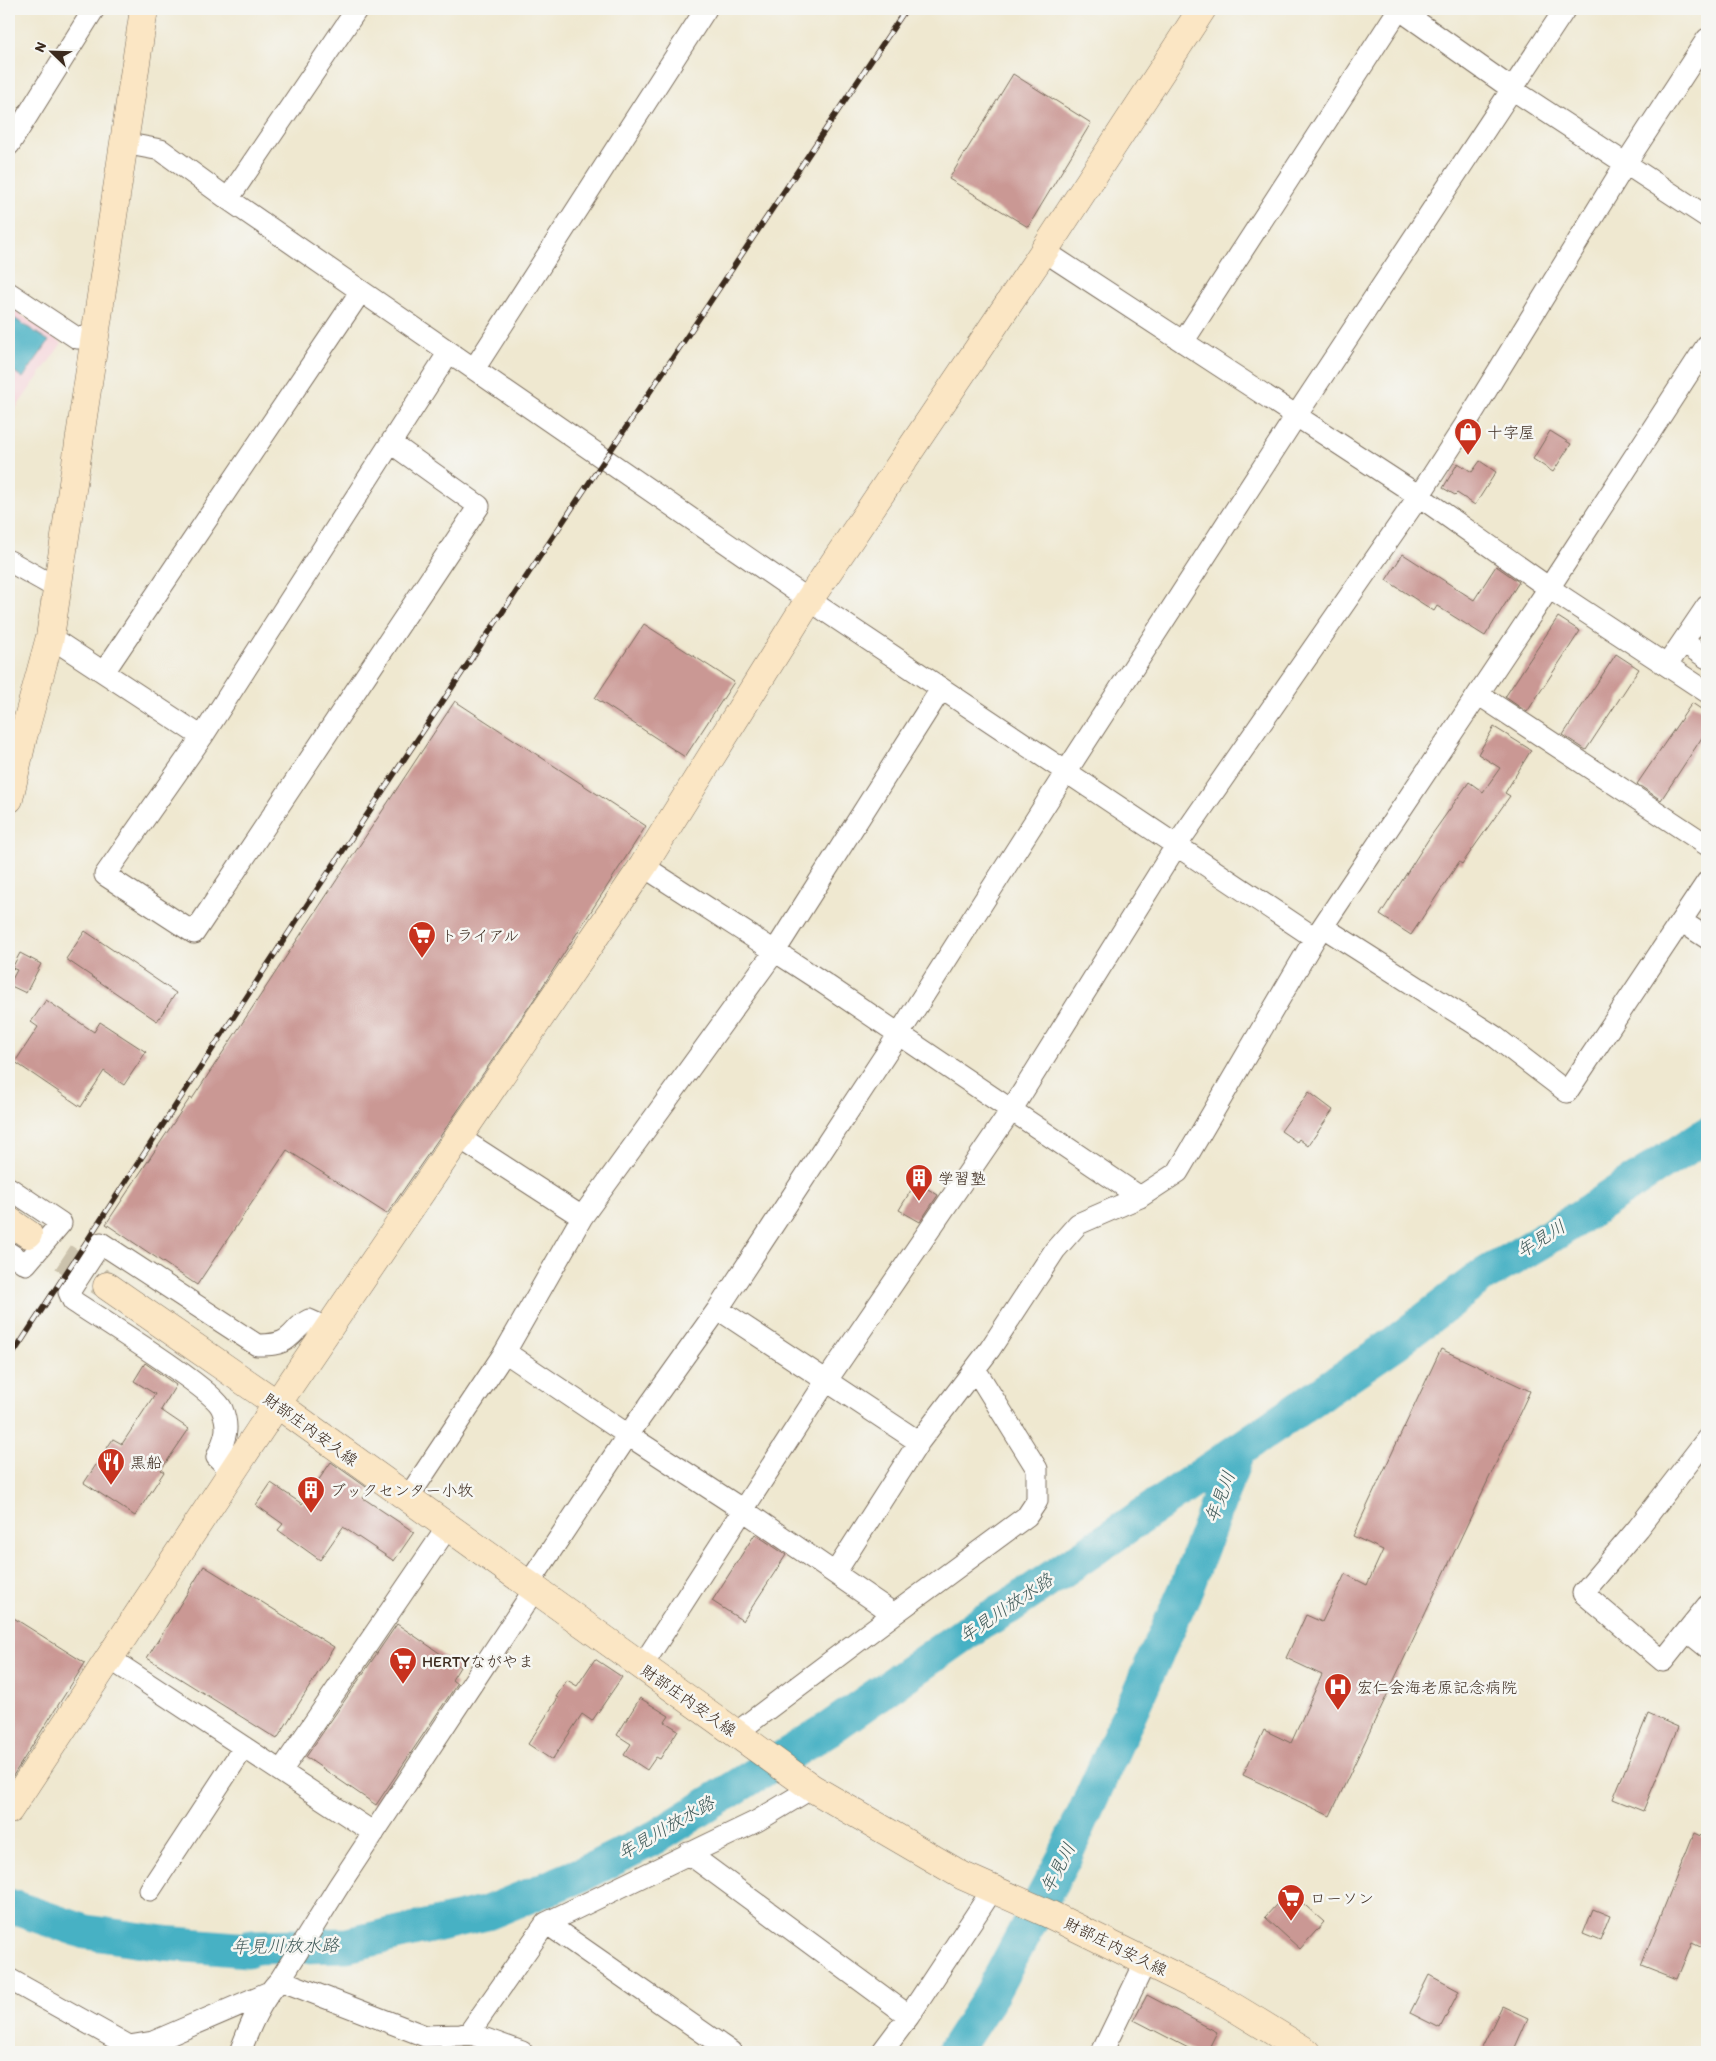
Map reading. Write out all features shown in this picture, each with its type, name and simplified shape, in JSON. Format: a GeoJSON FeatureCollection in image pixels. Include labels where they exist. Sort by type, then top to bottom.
{"type":"FeatureCollection","features":[{"type":"Feature","properties":{"kind":"street"},"geometry":{"type":"LineString","coordinates":[[9,145],[16,116],[94,9]]}},
{"type":"Feature","properties":{"kind":"street"},"geometry":{"type":"LineString","coordinates":[[9,799],[16,747],[50,636],[144,9]]}},
{"type":"Feature","properties":{"kind":"street"},"geometry":{"type":"LineString","coordinates":[[228,199],[357,9]]}},
{"type":"Feature","properties":{"kind":"street"},"geometry":{"type":"LineString","coordinates":[[474,369],[706,9]]}},
{"type":"Feature","properties":{"kind":"street"},"geometry":{"type":"LineString","coordinates":[[9,1810],[232,1471],[643,866],[809,600],[1044,251],[1202,9]]}},
{"type":"Feature","properties":{"kind":"street"},"geometry":{"type":"LineString","coordinates":[[1183,342],[1399,9],[1512,89],[1707,217]]}},
{"type":"Feature","properties":{"kind":"street"},"geometry":{"type":"LineString","coordinates":[[240,2052],[251,2024],[274,1987],[628,1435],[718,1309],[900,1034],[1066,772],[1296,416],[1565,9]]}},
{"type":"Feature","properties":{"kind":"street"},"geometry":{"type":"LineString","coordinates":[[642,1666],[826,1380],[1012,1109],[1176,846],[1419,496],[1465,425],[1626,163],[1707,39]]}},
{"type":"Feature","properties":{"kind":"street"},"geometry":{"type":"LineString","coordinates":[[123,143],[162,150],[228,199],[809,600],[1176,846],[1494,1036],[1567,1092],[1707,882]]}},
{"type":"Feature","properties":{"kind":"street"},"geometry":{"type":"LineString","coordinates":[[1044,251],[1419,496],[1549,588],[1707,692]]}},
{"type":"Feature","properties":{"kind":"street"},"geometry":{"type":"LineString","coordinates":[[104,672],[361,291]]}},
{"type":"Feature","properties":{"kind":"street"},"geometry":{"type":"LineString","coordinates":[[9,293],[77,338],[95,336]]}},
{"type":"Feature","properties":{"kind":"street"},"geometry":{"type":"LineString","coordinates":[[835,1573],[919,1442],[975,1369],[1055,1250],[1078,1224],[1140,1196],[1178,1172],[1319,932],[1549,588],[1707,345]]}},
{"type":"Feature","properties":{"kind":"street"},"geometry":{"type":"LineString","coordinates":[[391,443],[479,506],[194,933],[105,875],[202,737],[449,352]]}},
{"type":"Feature","properties":{"kind":"street"},"geometry":{"type":"LineString","coordinates":[[9,560],[57,588]]}},
{"type":"Feature","properties":{"kind":"street"},"geometry":{"type":"LineString","coordinates":[[1667,665],[1707,606]]}},
{"type":"Feature","properties":{"kind":"street"},"geometry":{"type":"LineString","coordinates":[[50,636],[202,737]]}},
{"type":"Feature","properties":{"kind":"street"},"geometry":{"type":"LineString","coordinates":[[1683,642],[1707,658]]}},
{"type":"Feature","properties":{"kind":"street"},"geometry":{"type":"LineString","coordinates":[[407,1499],[505,1352],[582,1217],[775,951],[942,689]]}},
{"type":"Feature","properties":{"kind":"street"},"geometry":{"type":"LineString","coordinates":[[1478,694],[1707,845]]}},
{"type":"Feature","properties":{"kind":"street"},"geometry":{"type":"LineString","coordinates":[[643,866],[775,951],[1140,1196]]}},
{"type":"Feature","properties":{"kind":"street"},"geometry":{"type":"LineString","coordinates":[[1681,921],[1707,938]]}},
{"type":"Feature","properties":{"kind":"street"},"geometry":{"type":"LineString","coordinates":[[460,1138],[582,1217]]}},
{"type":"Feature","properties":{"kind":"street"},"geometry":{"type":"LineString","coordinates":[[9,1188],[61,1223],[26,1264],[9,1253]]}},
{"type":"Feature","properties":{"kind":"street"},"geometry":{"type":"LineString","coordinates":[[232,1471],[217,1457],[228,1430],[222,1408],[203,1389],[73,1301],[69,1292],[101,1243],[258,1345],[274,1344],[288,1338],[299,1325],[309,1320],[328,1329]]}},
{"type":"Feature","properties":{"kind":"street","name":"財部庄内安久線"},"geometry":{"type":"LineString","coordinates":[[107,1286],[277,1404],[447,1528],[806,1784],[964,1876],[1146,1960],[1217,1997],[1307,2052]]}},
{"type":"Feature","properties":{"kind":"street"},"geometry":{"type":"LineString","coordinates":[[718,1309],[919,1442]]}},
{"type":"Feature","properties":{"kind":"street"},"geometry":{"type":"LineString","coordinates":[[505,1352],[743,1510],[894,1614]]}},
{"type":"Feature","properties":{"kind":"street"},"geometry":{"type":"LineString","coordinates":[[740,1736],[894,1614],[1027,1516],[1037,1501],[1037,1469],[975,1369]]}},
{"type":"Feature","properties":{"kind":"street"},"geometry":{"type":"LineString","coordinates":[[1707,1439],[1638,1528],[1584,1593],[1663,1661],[1707,1606]]}},
{"type":"Feature","properties":{"kind":"street"},"geometry":{"type":"LineString","coordinates":[[280,1771],[447,1528]]}},
{"type":"Feature","properties":{"kind":"street"},"geometry":{"type":"LineString","coordinates":[[1687,1631],[1707,1647]]}},
{"type":"Feature","properties":{"kind":"street"},"geometry":{"type":"LineString","coordinates":[[109,1658],[374,1832]]}},
{"type":"Feature","properties":{"kind":"street"},"geometry":{"type":"LineString","coordinates":[[150,1890],[244,1747]]}},
{"type":"Feature","properties":{"kind":"street"},"geometry":{"type":"LineString","coordinates":[[476,2041],[546,1923],[757,1821],[806,1784]]}},
{"type":"Feature","properties":{"kind":"street"},"geometry":{"type":"LineString","coordinates":[[688,1854],[909,2016]]}},
{"type":"Feature","properties":{"kind":"street"},"geometry":{"type":"LineString","coordinates":[[882,2052],[999,1891]]}},
{"type":"Feature","properties":{"kind":"street"},"geometry":{"type":"LineString","coordinates":[[546,1923],[732,2052]]}},
{"type":"Feature","properties":{"kind":"street"},"geometry":{"type":"LineString","coordinates":[[1102,2052],[1146,1960]]}},
{"type":"Feature","properties":{"kind":"street"},"geometry":{"type":"LineString","coordinates":[[9,1979],[129,2046],[153,2042],[274,1987],[425,2036],[461,2035],[476,2041],[522,2052]]}},
{"type":"Feature","properties":{"kind":"shaded area"},"geometry":{"type":"Polygon","coordinates":[[[9,307],[62,343],[9,418],[9,307]]]}},
{"type":"Feature","properties":{"kind":"water"},"geometry":{"type":"Polygon","coordinates":[[[9,315],[49,341],[23,378],[9,368],[9,315]]]}},
{"type":"Feature","properties":{"kind":"building"},"geometry":{"type":"Polygon","coordinates":[[[1013,74],[1091,123],[1028,227],[949,179],[1013,74]]]}},
{"type":"Feature","properties":{"kind":"building"},"geometry":{"type":"Polygon","coordinates":[[[1550,431],[1571,444],[1553,472],[1533,459],[1550,431]]]}},
{"type":"Feature","properties":{"kind":"building"},"geometry":{"type":"Polygon","coordinates":[[[1480,461],[1496,472],[1475,505],[1457,493],[1455,495],[1443,488],[1458,463],[1472,472],[1480,461]]]}},
{"type":"Feature","properties":{"kind":"building"},"geometry":{"type":"Polygon","coordinates":[[[1403,554],[1474,600],[1496,566],[1519,582],[1485,636],[1437,606],[1434,611],[1386,580],[1403,554]]]}},
{"type":"Feature","properties":{"kind":"building"},"geometry":{"type":"Polygon","coordinates":[[[1558,617],[1580,631],[1527,712],[1505,697],[1558,617]]]}},
{"type":"Feature","properties":{"kind":"building"},"geometry":{"type":"Polygon","coordinates":[[[644,624],[734,682],[685,757],[595,698],[644,624]]]}},
{"type":"Feature","properties":{"kind":"building"},"geometry":{"type":"Polygon","coordinates":[[[1616,654],[1639,669],[1586,750],[1563,735],[1616,654]]]}},
{"type":"Feature","properties":{"kind":"building","name":"トライアル"},"geometry":{"type":"Polygon","coordinates":[[[455,701],[646,826],[537,995],[387,1214],[287,1150],[197,1285],[106,1224],[190,1098],[192,1099],[455,701]]]}},
{"type":"Feature","properties":{"kind":"building"},"geometry":{"type":"Polygon","coordinates":[[[1692,703],[1707,713],[1707,730],[1661,800],[1637,784],[1692,703]]]}},
{"type":"Feature","properties":{"kind":"building"},"geometry":{"type":"Polygon","coordinates":[[[1494,727],[1531,750],[1505,793],[1510,796],[1462,864],[1459,862],[1411,935],[1380,915],[1428,840],[1469,782],[1483,792],[1500,768],[1478,754],[1494,727]]]}},
{"type":"Feature","properties":{"kind":"building"},"geometry":{"type":"Polygon","coordinates":[[[85,931],[176,993],[157,1021],[66,959],[85,931]]]}},
{"type":"Feature","properties":{"kind":"building"},"geometry":{"type":"Polygon","coordinates":[[[20,953],[41,964],[26,993],[9,985],[17,970],[12,968],[20,953]]]}},
{"type":"Feature","properties":{"kind":"building"},"geometry":{"type":"Polygon","coordinates":[[[46,1000],[94,1032],[100,1022],[146,1052],[124,1085],[104,1071],[81,1107],[15,1062],[38,1027],[31,1022],[46,1000]]]}},
{"type":"Feature","properties":{"kind":"building"},"geometry":{"type":"Polygon","coordinates":[[[1309,1092],[1333,1110],[1308,1146],[1299,1139],[1297,1142],[1281,1131],[1309,1092]]]}},
{"type":"Feature","properties":{"kind":"building","name":"学習塾"},"geometry":{"type":"Polygon","coordinates":[[[916,1182],[938,1195],[920,1222],[899,1210],[916,1182]]]}},
{"type":"Feature","properties":{"kind":"building"},"geometry":{"type":"Polygon","coordinates":[[[1441,1349],[1530,1391],[1330,1816],[1243,1775],[1264,1730],[1291,1743],[1322,1675],[1286,1658],[1306,1615],[1322,1622],[1345,1574],[1367,1585],[1383,1550],[1353,1536],[1441,1349]]]}},
{"type":"Feature","properties":{"kind":"building"},"geometry":{"type":"Polygon","coordinates":[[[145,1363],[176,1385],[161,1410],[189,1429],[161,1470],[164,1472],[135,1516],[84,1483],[113,1439],[122,1444],[155,1394],[134,1381],[145,1363]]]}},
{"type":"Feature","properties":{"kind":"building","name":"ブックセンター小牧"},"geometry":{"type":"Polygon","coordinates":[[[331,1462],[369,1489],[363,1498],[414,1532],[394,1561],[343,1527],[320,1560],[278,1530],[283,1524],[256,1505],[271,1483],[302,1504],[331,1462]]]}},
{"type":"Feature","properties":{"kind":"building"},"geometry":{"type":"Polygon","coordinates":[[[755,1534],[786,1555],[743,1621],[712,1601],[755,1534]]]}},
{"type":"Feature","properties":{"kind":"building"},"geometry":{"type":"Polygon","coordinates":[[[204,1566],[334,1647],[277,1739],[147,1658],[204,1566]]]}},
{"type":"Feature","properties":{"kind":"building"},"geometry":{"type":"Polygon","coordinates":[[[9,1615],[85,1663],[9,1782],[9,1615]]]}},
{"type":"Feature","properties":{"kind":"building"},"geometry":{"type":"Polygon","coordinates":[[[397,1624],[460,1667],[452,1680],[457,1684],[376,1805],[306,1757],[397,1624]]]}},
{"type":"Feature","properties":{"kind":"building"},"geometry":{"type":"Polygon","coordinates":[[[595,1659],[622,1677],[592,1721],[582,1714],[552,1760],[528,1744],[558,1698],[556,1697],[567,1680],[577,1686],[595,1659]]]}},
{"type":"Feature","properties":{"kind":"building"},"geometry":{"type":"Polygon","coordinates":[[[640,1698],[669,1716],[665,1722],[678,1730],[660,1759],[656,1757],[647,1770],[624,1755],[631,1744],[617,1735],[640,1698]]]}},
{"type":"Feature","properties":{"kind":"building"},"geometry":{"type":"Polygon","coordinates":[[[1648,1714],[1678,1727],[1643,1811],[1613,1799],[1648,1714]]]}},
{"type":"Feature","properties":{"kind":"building"},"geometry":{"type":"Polygon","coordinates":[[[1694,1833],[1707,1839],[1707,1949],[1692,1942],[1677,1979],[1641,1965],[1694,1833]]]}},
{"type":"Feature","properties":{"kind":"building"},"geometry":{"type":"Polygon","coordinates":[[[1289,1891],[1324,1922],[1300,1949],[1265,1917],[1289,1891]]]}},
{"type":"Feature","properties":{"kind":"building"},"geometry":{"type":"Polygon","coordinates":[[[1593,1909],[1610,1916],[1600,1941],[1583,1934],[1593,1909]]]}},
{"type":"Feature","properties":{"kind":"building"},"geometry":{"type":"Polygon","coordinates":[[[1429,1975],[1459,1991],[1440,2028],[1410,2013],[1429,1975]]]}},
{"type":"Feature","properties":{"kind":"building"},"geometry":{"type":"Polygon","coordinates":[[[1147,1995],[1217,2032],[1207,2052],[1196,2052],[1134,2020],[1147,1995]]]}},
{"type":"Feature","properties":{"kind":"building"},"geometry":{"type":"Polygon","coordinates":[[[1502,2006],[1528,2018],[1513,2052],[1480,2052],[1502,2006]]]}},
{"type":"Feature","properties":{"kind":"waterway","name":"年見川放水路"},"geometry":{"type":"LineString","coordinates":[[9,1906],[86,1932],[163,1943],[248,1950],[251,1947],[347,1945],[487,1913],[587,1872],[658,1836],[830,1728],[977,1625],[1009,1607],[1395,1343],[1481,1277],[1552,1235],[1707,1134]]}},
{"type":"Feature","properties":{"kind":"waterway","name":"年見川"},"geometry":{"type":"LineString","coordinates":[[954,2052],[992,1993],[1064,1858],[1186,1589],[1238,1450]]}},
{"type":"Feature","properties":{"kind":"tunnel"},"geometry":{"type":"LineString","coordinates":[[28,1234],[107,1286]]}},
{"type":"Feature","properties":{"kind":"railway"},"geometry":{"type":"LineString","coordinates":[[9,1360],[314,894],[906,9]]}},
{"type":"Feature","properties":{"kind":"place","name":"十字屋"},"geometry":{"type":"Point","coordinates":[1468,456]}},
{"type":"Feature","properties":{"kind":"place","name":"トライアル"},"geometry":{"type":"Point","coordinates":[422,959]}},
{"type":"Feature","properties":{"kind":"place","name":"学習塾"},"geometry":{"type":"Point","coordinates":[919,1202]}},
{"type":"Feature","properties":{"kind":"place","name":"黒船"},"geometry":{"type":"Point","coordinates":[111,1486]}},
{"type":"Feature","properties":{"kind":"place","name":"ブックセンター小牧"},"geometry":{"type":"Point","coordinates":[311,1514]}},
{"type":"Feature","properties":{"kind":"place","name":"HERTYながやま"},"geometry":{"type":"Point","coordinates":[403,1685]}},
{"type":"Feature","properties":{"kind":"place","name":"宏仁会海老原記念病院"},"geometry":{"type":"Point","coordinates":[1338,1711]}},
{"type":"Feature","properties":{"kind":"place","name":"ローソン"},"geometry":{"type":"Point","coordinates":[1291,1922]}}]}
